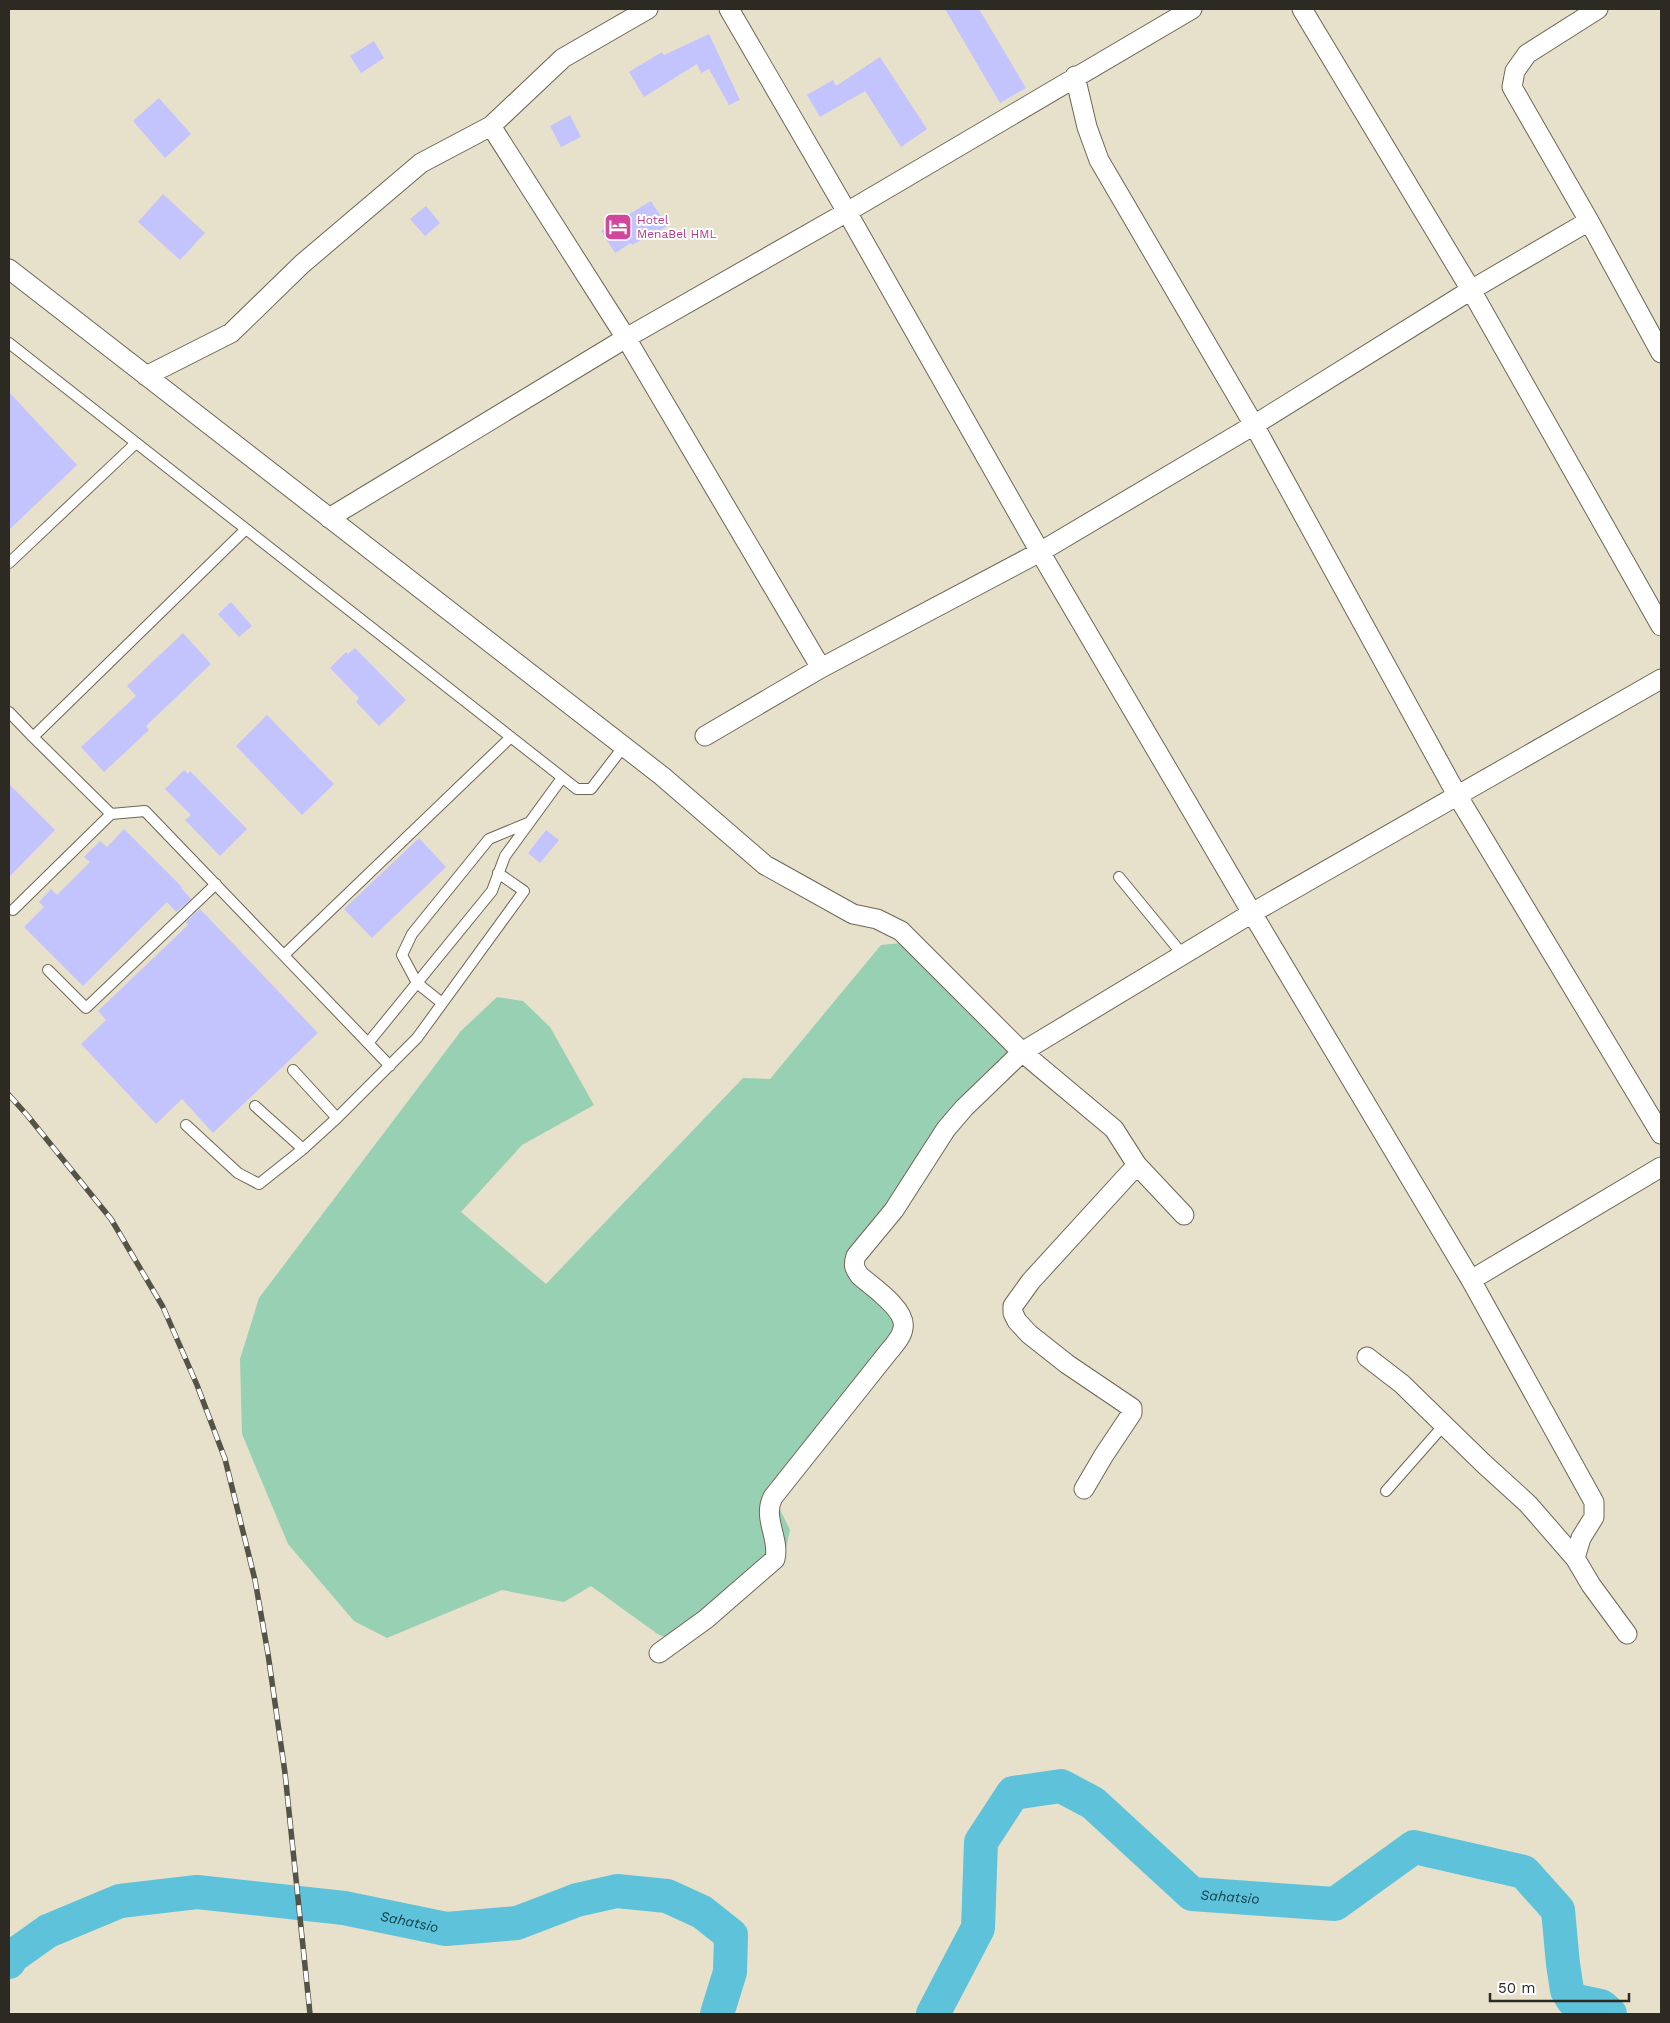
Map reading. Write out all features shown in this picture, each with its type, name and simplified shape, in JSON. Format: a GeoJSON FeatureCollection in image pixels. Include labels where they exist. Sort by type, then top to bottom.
{"type":"FeatureCollection","features":[{"type":"Feature","properties":{"kind":"street"},"geometry":{"type":"LineString","coordinates":[[146,376],[232,333],[302,264],[421,163],[491,126],[563,58],[648,9]]}},
{"type":"Feature","properties":{"kind":"street"},"geometry":{"type":"LineString","coordinates":[[729,9],[847,212],[1040,552],[1471,1280],[1594,1502],[1594,1517],[1581,1538],[1575,1558]]}},
{"type":"Feature","properties":{"kind":"street"},"geometry":{"type":"LineString","coordinates":[[329,518],[626,338],[847,212],[1192,9]]}},
{"type":"Feature","properties":{"kind":"street"},"geometry":{"type":"LineString","coordinates":[[1302,9],[1471,290],[1661,626]]}},
{"type":"Feature","properties":{"kind":"street"},"geometry":{"type":"LineString","coordinates":[[1598,9],[1526,54],[1515,71],[1512,87],[1589,221],[1661,353]]}},
{"type":"Feature","properties":{"kind":"street"},"geometry":{"type":"LineString","coordinates":[[1076,76],[1080,103],[1099,160],[1254,426],[1457,795],[1661,1134]]}},
{"type":"Feature","properties":{"kind":"street"},"geometry":{"type":"LineString","coordinates":[[491,126],[626,338],[821,668]]}},
{"type":"Feature","properties":{"kind":"street"},"geometry":{"type":"LineString","coordinates":[[705,736],[821,668],[1040,552],[1254,426],[1471,290],[1589,221]]}},
{"type":"Feature","properties":{"kind":"street"},"geometry":{"type":"LineString","coordinates":[[9,269],[624,746],[662,776],[765,865],[853,914],[877,918],[901,931],[1022,1052],[1114,1129],[1137,1165],[1184,1215]]}},
{"type":"Feature","properties":{"kind":"street"},"geometry":{"type":"LineString","coordinates":[[659,1653],[706,1619],[775,1560],[777,1550],[768,1514],[769,1504],[901,1335],[904,1327],[900,1312],[860,1276],[855,1269],[854,1263],[856,1256],[894,1210],[919,1174],[946,1129],[964,1108],[1022,1052],[1252,913],[1661,679]]}},
{"type":"Feature","properties":{"kind":"street"},"geometry":{"type":"LineString","coordinates":[[1084,1489],[1132,1414],[1132,1408],[1067,1364],[1029,1334],[1013,1314],[1013,1306],[1031,1281],[1137,1165]]}},
{"type":"Feature","properties":{"kind":"street"},"geometry":{"type":"LineString","coordinates":[[1471,1280],[1661,1167]]}},
{"type":"Feature","properties":{"kind":"street"},"geometry":{"type":"LineString","coordinates":[[1367,1357],[1402,1384],[1528,1504],[1575,1558],[1591,1585],[1627,1634]]}},
{"type":"Feature","properties":{"kind":"lane"},"geometry":{"type":"LineString","coordinates":[[9,344],[577,789],[591,789],[624,746]]}},
{"type":"Feature","properties":{"kind":"lane"},"geometry":{"type":"LineString","coordinates":[[9,563],[136,443]]}},
{"type":"Feature","properties":{"kind":"lane"},"geometry":{"type":"LineString","coordinates":[[33,737],[246,529]]}},
{"type":"Feature","properties":{"kind":"lane"},"geometry":{"type":"LineString","coordinates":[[9,712],[112,814]]}},
{"type":"Feature","properties":{"kind":"lane"},"geometry":{"type":"LineString","coordinates":[[284,955],[511,737]]}},
{"type":"Feature","properties":{"kind":"lane"},"geometry":{"type":"LineString","coordinates":[[368,1043],[492,891],[505,856],[562,778]]}},
{"type":"Feature","properties":{"kind":"lane"},"geometry":{"type":"LineString","coordinates":[[13,910],[112,814],[145,811],[390,1066]]}},
{"type":"Feature","properties":{"kind":"lane"},"geometry":{"type":"LineString","coordinates":[[442,1003],[417,983],[402,955],[412,934],[489,839],[530,822]]}},
{"type":"Feature","properties":{"kind":"lane"},"geometry":{"type":"LineString","coordinates":[[186,1125],[238,1173],[259,1184],[303,1149],[337,1118],[417,1038],[524,891],[498,873]]}},
{"type":"Feature","properties":{"kind":"lane"},"geometry":{"type":"LineString","coordinates":[[1119,877],[1183,955]]}},
{"type":"Feature","properties":{"kind":"lane"},"geometry":{"type":"LineString","coordinates":[[48,970],[86,1008],[216,884]]}},
{"type":"Feature","properties":{"kind":"lane"},"geometry":{"type":"LineString","coordinates":[[293,1070],[337,1118]]}},
{"type":"Feature","properties":{"kind":"lane"},"geometry":{"type":"LineString","coordinates":[[255,1106],[303,1149]]}},
{"type":"Feature","properties":{"kind":"lane"},"geometry":{"type":"LineString","coordinates":[[1386,1491],[1444,1425]]}},
{"type":"Feature","properties":{"kind":"green space"},"geometry":{"type":"Polygon","coordinates":[[[901,943],[1022,1055],[853,1256],[909,1312],[909,1332],[775,1499],[790,1530],[786,1548],[672,1639],[659,1635],[591,1586],[564,1602],[502,1590],[387,1638],[354,1621],[288,1544],[242,1434],[240,1359],[259,1298],[461,1031],[497,997],[523,1001],[550,1027],[594,1105],[522,1145],[461,1212],[546,1284],[743,1078],[770,1079],[881,945],[901,943]]]}},
{"type":"Feature","properties":{"kind":"building"},"geometry":{"type":"Polygon","coordinates":[[[945,9],[979,9],[1026,88],[1000,103],[945,9]]]}},
{"type":"Feature","properties":{"kind":"building"},"geometry":{"type":"Polygon","coordinates":[[[709,34],[740,100],[729,105],[709,69],[701,73],[697,64],[644,97],[629,72],[662,52],[664,55],[709,34]]]}},
{"type":"Feature","properties":{"kind":"building"},"geometry":{"type":"Polygon","coordinates":[[[374,41],[384,58],[361,73],[350,56],[374,41]]]}},
{"type":"Feature","properties":{"kind":"building"},"geometry":{"type":"Polygon","coordinates":[[[880,57],[927,129],[901,147],[865,91],[820,117],[807,95],[833,80],[836,86],[880,57]]]}},
{"type":"Feature","properties":{"kind":"building"},"geometry":{"type":"Polygon","coordinates":[[[159,98],[191,134],[165,158],[133,121],[159,98]]]}},
{"type":"Feature","properties":{"kind":"building"},"geometry":{"type":"Polygon","coordinates":[[[570,115],[581,137],[561,147],[550,126],[570,115]]]}},
{"type":"Feature","properties":{"kind":"building"},"geometry":{"type":"Polygon","coordinates":[[[163,194],[205,233],[180,260],[138,222],[163,194]]]}},
{"type":"Feature","properties":{"kind":"building"},"geometry":{"type":"Polygon","coordinates":[[[651,201],[667,226],[632,245],[631,243],[615,253],[601,231],[651,201]]]}},
{"type":"Feature","properties":{"kind":"building"},"geometry":{"type":"Polygon","coordinates":[[[426,206],[440,223],[425,236],[410,219],[426,206]]]}},
{"type":"Feature","properties":{"kind":"building"},"geometry":{"type":"Polygon","coordinates":[[[9,392],[77,465],[9,530],[9,392]]]}},
{"type":"Feature","properties":{"kind":"building"},"geometry":{"type":"Polygon","coordinates":[[[231,602],[252,626],[239,637],[218,614],[231,602]]]}},
{"type":"Feature","properties":{"kind":"building"},"geometry":{"type":"Polygon","coordinates":[[[183,633],[211,664],[146,726],[149,730],[104,772],[81,747],[136,696],[127,686],[183,633]]]}},
{"type":"Feature","properties":{"kind":"building"},"geometry":{"type":"Polygon","coordinates":[[[355,648],[406,700],[379,726],[356,702],[359,698],[330,668],[346,652],[348,654],[355,648]]]}},
{"type":"Feature","properties":{"kind":"building"},"geometry":{"type":"Polygon","coordinates":[[[267,715],[334,784],[302,815],[236,746],[267,715]]]}},
{"type":"Feature","properties":{"kind":"building"},"geometry":{"type":"Polygon","coordinates":[[[184,770],[188,774],[190,771],[247,829],[220,856],[185,820],[191,815],[165,789],[184,770]]]}},
{"type":"Feature","properties":{"kind":"building"},"geometry":{"type":"Polygon","coordinates":[[[9,784],[55,830],[9,877],[9,784]]]}},
{"type":"Feature","properties":{"kind":"building"},"geometry":{"type":"Polygon","coordinates":[[[124,829],[182,887],[191,899],[176,912],[167,902],[83,986],[24,927],[44,907],[39,902],[51,889],[57,895],[90,862],[84,857],[100,841],[107,847],[124,829]]]}},
{"type":"Feature","properties":{"kind":"building"},"geometry":{"type":"Polygon","coordinates":[[[546,830],[559,840],[540,863],[528,853],[546,830]]]}},
{"type":"Feature","properties":{"kind":"building"},"geometry":{"type":"Polygon","coordinates":[[[419,838],[446,867],[372,938],[344,909],[419,838]]]}},
{"type":"Feature","properties":{"kind":"building"},"geometry":{"type":"Polygon","coordinates":[[[200,909],[318,1033],[213,1133],[182,1099],[156,1124],[81,1044],[106,1020],[98,1011],[188,925],[186,922],[200,909]]]}},
{"type":"Feature","properties":{"kind":"waterway","name":"Sahatsio"},"geometry":{"type":"LineString","coordinates":[[933,2014],[978,1928],[981,1842],[1013,1793],[1061,1786],[1093,1803],[1192,1894],[1335,1904],[1414,1847],[1524,1872],[1558,1910],[1567,1990],[1573,2000],[1601,2006],[1610,2014]]}},
{"type":"Feature","properties":{"kind":"waterway","name":"Sahatsio"},"geometry":{"type":"LineString","coordinates":[[9,1962],[10,1958],[48,1931],[120,1901],[197,1892],[344,1908],[446,1929],[517,1923],[577,1900],[617,1891],[667,1896],[702,1912],[731,1935],[730,1972],[717,2014]]}},
{"type":"Feature","properties":{"kind":"railway"},"geometry":{"type":"LineString","coordinates":[[9,1095],[111,1219],[163,1307],[197,1385],[225,1459],[255,1580],[268,1654],[285,1773],[310,2014]]}},
{"type":"Feature","properties":{"kind":"place","name":"Hotel MenaBel HML"},"geometry":{"type":"Point","coordinates":[618,227]}}]}
